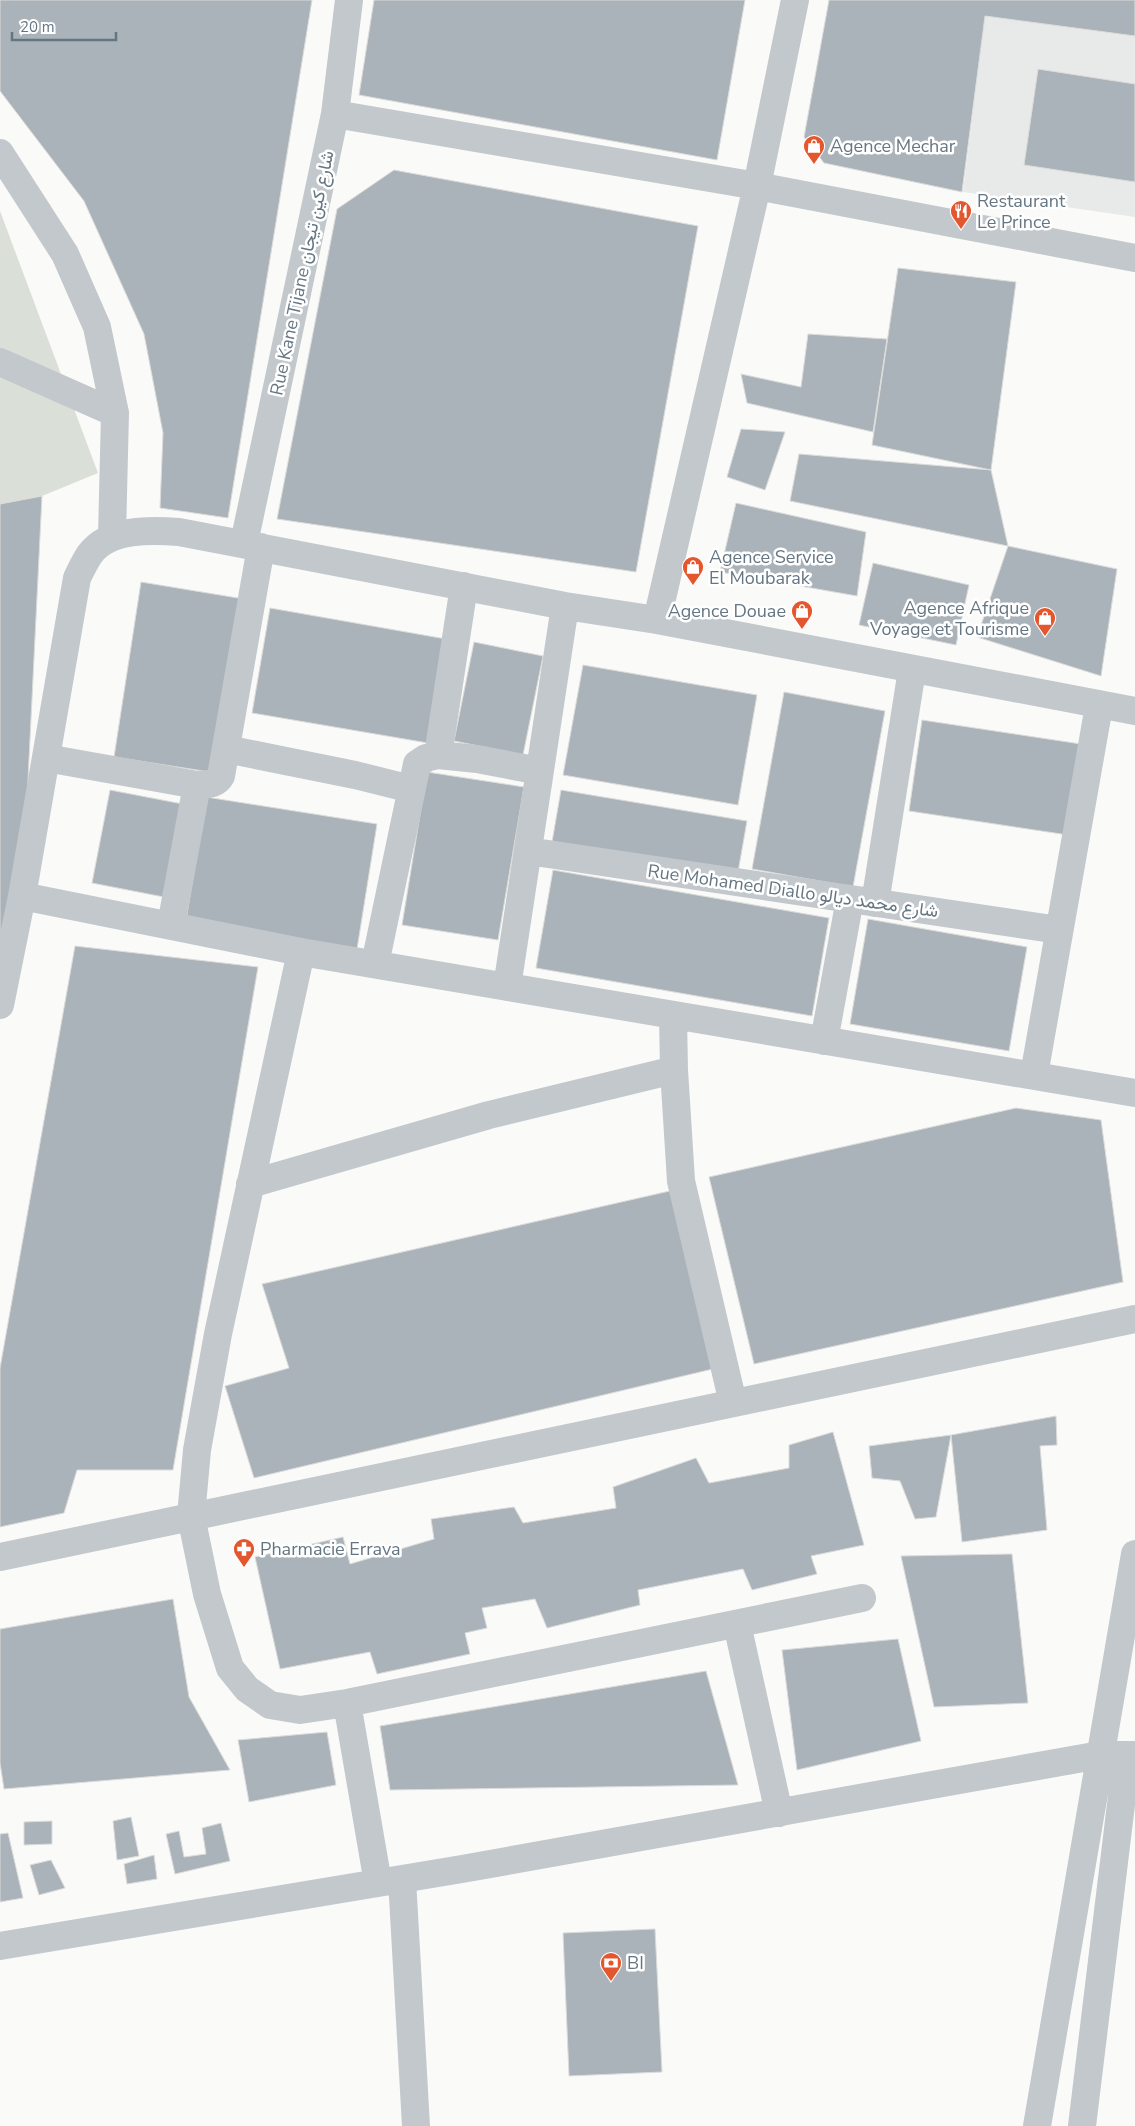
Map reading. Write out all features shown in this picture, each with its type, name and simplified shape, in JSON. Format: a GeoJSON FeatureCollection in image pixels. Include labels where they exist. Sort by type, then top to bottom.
{"type":"FeatureCollection","features":[{"type":"Feature","properties":{"kind":"street","name":"Rue Kane Tijane شارع كين تيجان"},"geometry":{"type":"LineString","coordinates":[[197,785],[212,784],[218,781],[221,776],[253,545],[335,114],[348,0]]}},
{"type":"Feature","properties":{"kind":"street"},"geometry":{"type":"LineString","coordinates":[[657,620],[756,186],[795,0]]}},
{"type":"Feature","properties":{"kind":"street"},"geometry":{"type":"LineString","coordinates":[[335,114],[756,186],[1135,258]]}},
{"type":"Feature","properties":{"kind":"street"},"geometry":{"type":"LineString","coordinates":[[0,153],[65,254],[97,327],[115,413],[112,536]]}},
{"type":"Feature","properties":{"kind":"street"},"geometry":{"type":"LineString","coordinates":[[0,362],[115,413]]}},
{"type":"Feature","properties":{"kind":"street"},"geometry":{"type":"LineString","coordinates":[[0,1005],[22,896],[77,578],[91,552],[112,536],[155,530],[179,532],[565,606],[657,620],[1098,706],[1135,711]]}},
{"type":"Feature","properties":{"kind":"street"},"geometry":{"type":"LineString","coordinates":[[438,755],[464,586]]}},
{"type":"Feature","properties":{"kind":"street"},"geometry":{"type":"LineString","coordinates":[[506,987],[565,606]]}},
{"type":"Feature","properties":{"kind":"street"},"geometry":{"type":"LineString","coordinates":[[824,1041],[862,901],[912,670]]}},
{"type":"Feature","properties":{"kind":"street"},"geometry":{"type":"LineString","coordinates":[[1034,1075],[1098,706]]}},
{"type":"Feature","properties":{"kind":"street"},"geometry":{"type":"LineString","coordinates":[[226,749],[354,775],[411,789]]}},
{"type":"Feature","properties":{"kind":"street"},"geometry":{"type":"LineString","coordinates":[[375,964],[417,764],[426,758],[438,755],[477,759],[540,771]]}},
{"type":"Feature","properties":{"kind":"street"},"geometry":{"type":"LineString","coordinates":[[46,758],[197,785],[171,924]]}},
{"type":"Feature","properties":{"kind":"street","name":"Rue Mohamed Diallo شارع محمد ديالو"},"geometry":{"type":"LineString","coordinates":[[528,851],[1059,930]]}},
{"type":"Feature","properties":{"kind":"street"},"geometry":{"type":"LineString","coordinates":[[22,896],[171,924],[300,952],[1135,1093]]}},
{"type":"Feature","properties":{"kind":"street"},"geometry":{"type":"LineString","coordinates":[[300,952],[218,1334],[197,1450],[191,1516],[208,1594],[230,1668],[247,1689],[270,1705],[300,1710],[347,1703],[862,1598]]}},
{"type":"Feature","properties":{"kind":"street"},"geometry":{"type":"LineString","coordinates":[[673,1016],[674,1070],[681,1181],[733,1403]]}},
{"type":"Feature","properties":{"kind":"street"},"geometry":{"type":"LineString","coordinates":[[250,1184],[489,1115],[674,1070]]}},
{"type":"Feature","properties":{"kind":"street"},"geometry":{"type":"LineString","coordinates":[[0,1557],[1135,1319]]}},
{"type":"Feature","properties":{"kind":"street"},"geometry":{"type":"LineString","coordinates":[[1082,2126],[1121,1755],[1135,1554]]}},
{"type":"Feature","properties":{"kind":"street"},"geometry":{"type":"LineString","coordinates":[[737,1624],[778,1813]]}},
{"type":"Feature","properties":{"kind":"street"},"geometry":{"type":"LineString","coordinates":[[347,1703],[390,1881],[416,2126]]}},
{"type":"Feature","properties":{"kind":"street"},"geometry":{"type":"LineString","coordinates":[[0,1946],[1121,1755]]}},
{"type":"Feature","properties":{"kind":"street"},"geometry":{"type":"LineString","coordinates":[[1037,2126],[1121,1755]]}},
{"type":"Feature","properties":{"kind":"shaded area"},"geometry":{"type":"Polygon","coordinates":[[[985,16],[1135,36],[1135,217],[963,192],[985,16]]]}},
{"type":"Feature","properties":{"kind":"shaded area"},"geometry":{"type":"Polygon","coordinates":[[[0,211],[98,473],[42,496],[0,504],[0,211]]]}},
{"type":"Feature","properties":{"kind":"building"},"geometry":{"type":"Polygon","coordinates":[[[0,0],[312,0],[228,518],[160,508],[163,433],[144,334],[84,201],[0,91],[0,0]]]}},
{"type":"Feature","properties":{"kind":"building"},"geometry":{"type":"Polygon","coordinates":[[[374,0],[745,0],[717,160],[359,95],[374,0]]]}},
{"type":"Feature","properties":{"kind":"building"},"geometry":{"type":"Polygon","coordinates":[[[829,0],[1135,0],[1135,36],[985,16],[962,192],[824,163],[804,137],[829,0]]]}},
{"type":"Feature","properties":{"kind":"building"},"geometry":{"type":"Polygon","coordinates":[[[1038,69],[1135,84],[1135,182],[1024,165],[1038,69]]]}},
{"type":"Feature","properties":{"kind":"building"},"geometry":{"type":"Polygon","coordinates":[[[394,170],[698,226],[636,572],[277,519],[337,209],[394,170]]]}},
{"type":"Feature","properties":{"kind":"building"},"geometry":{"type":"Polygon","coordinates":[[[898,268],[1016,282],[991,470],[872,445],[898,268]]]}},
{"type":"Feature","properties":{"kind":"building"},"geometry":{"type":"Polygon","coordinates":[[[808,334],[887,339],[873,432],[747,403],[741,374],[801,387],[808,334]]]}},
{"type":"Feature","properties":{"kind":"building"},"geometry":{"type":"Polygon","coordinates":[[[741,429],[785,432],[765,490],[727,477],[741,429]]]}},
{"type":"Feature","properties":{"kind":"building"},"geometry":{"type":"Polygon","coordinates":[[[799,454],[991,470],[1008,546],[790,501],[799,454]]]}},
{"type":"Feature","properties":{"kind":"building"},"geometry":{"type":"Polygon","coordinates":[[[42,496],[26,820],[0,942],[0,504],[42,496]]]}},
{"type":"Feature","properties":{"kind":"building"},"geometry":{"type":"Polygon","coordinates":[[[736,503],[866,532],[857,596],[720,572],[736,503]]]}},
{"type":"Feature","properties":{"kind":"building"},"geometry":{"type":"Polygon","coordinates":[[[1008,546],[1117,569],[1101,676],[977,637],[1008,546]]]}},
{"type":"Feature","properties":{"kind":"building"},"geometry":{"type":"Polygon","coordinates":[[[873,563],[969,585],[956,645],[859,625],[873,563]]]}},
{"type":"Feature","properties":{"kind":"building"},"geometry":{"type":"Polygon","coordinates":[[[141,582],[244,599],[216,773],[114,757],[141,582]]]}},
{"type":"Feature","properties":{"kind":"building"},"geometry":{"type":"Polygon","coordinates":[[[270,608],[446,639],[428,743],[252,713],[270,608]]]}},
{"type":"Feature","properties":{"kind":"building"},"geometry":{"type":"Polygon","coordinates":[[[474,642],[543,656],[523,755],[454,741],[474,642]]]}},
{"type":"Feature","properties":{"kind":"building"},"geometry":{"type":"Polygon","coordinates":[[[583,665],[757,695],[738,805],[563,775],[583,665]]]}},
{"type":"Feature","properties":{"kind":"building"},"geometry":{"type":"Polygon","coordinates":[[[784,692],[885,711],[853,887],[752,869],[784,692]]]}},
{"type":"Feature","properties":{"kind":"building"},"geometry":{"type":"Polygon","coordinates":[[[922,720],[1081,744],[1068,835],[909,811],[922,720]]]}},
{"type":"Feature","properties":{"kind":"building"},"geometry":{"type":"Polygon","coordinates":[[[427,772],[524,787],[498,940],[402,925],[427,772]]]}},
{"type":"Feature","properties":{"kind":"building"},"geometry":{"type":"Polygon","coordinates":[[[110,790],[188,805],[169,898],[92,883],[110,790]]]}},
{"type":"Feature","properties":{"kind":"building"},"geometry":{"type":"Polygon","coordinates":[[[561,790],[747,821],[738,872],[552,842],[561,790]]]}},
{"type":"Feature","properties":{"kind":"building"},"geometry":{"type":"Polygon","coordinates":[[[206,797],[377,824],[357,949],[186,921],[206,797]]]}},
{"type":"Feature","properties":{"kind":"building"},"geometry":{"type":"Polygon","coordinates":[[[553,870],[829,918],[812,1016],[536,968],[553,870]]]}},
{"type":"Feature","properties":{"kind":"building"},"geometry":{"type":"Polygon","coordinates":[[[868,919],[1027,947],[1009,1051],[850,1024],[868,919]]]}},
{"type":"Feature","properties":{"kind":"building"},"geometry":{"type":"Polygon","coordinates":[[[75,946],[258,967],[173,1470],[77,1470],[64,1513],[0,1527],[0,1368],[75,946]]]}},
{"type":"Feature","properties":{"kind":"building"},"geometry":{"type":"Polygon","coordinates":[[[1016,1108],[1101,1120],[1123,1282],[754,1364],[709,1177],[1016,1108]]]}},
{"type":"Feature","properties":{"kind":"building"},"geometry":{"type":"Polygon","coordinates":[[[674,1190],[717,1368],[254,1478],[225,1386],[289,1368],[262,1284],[674,1190]]]}},
{"type":"Feature","properties":{"kind":"building"},"geometry":{"type":"Polygon","coordinates":[[[1056,1416],[1057,1445],[1040,1446],[1047,1530],[962,1542],[951,1435],[1056,1416]]]}},
{"type":"Feature","properties":{"kind":"building"},"geometry":{"type":"Polygon","coordinates":[[[833,1432],[864,1545],[811,1556],[817,1574],[752,1590],[743,1569],[638,1590],[640,1605],[547,1628],[535,1599],[482,1608],[487,1628],[465,1633],[470,1654],[377,1674],[370,1652],[280,1669],[255,1557],[343,1537],[350,1564],[434,1539],[431,1519],[514,1507],[523,1523],[616,1508],[613,1487],[696,1458],[709,1483],[789,1468],[789,1445],[833,1432]]]}},
{"type":"Feature","properties":{"kind":"building"},"geometry":{"type":"Polygon","coordinates":[[[951,1435],[936,1517],[915,1519],[900,1481],[872,1478],[869,1446],[951,1435]]]}},
{"type":"Feature","properties":{"kind":"building"},"geometry":{"type":"Polygon","coordinates":[[[1012,1554],[1028,1703],[934,1707],[901,1556],[1012,1554]]]}},
{"type":"Feature","properties":{"kind":"building"},"geometry":{"type":"Polygon","coordinates":[[[173,1599],[189,1697],[230,1770],[4,1789],[0,1763],[0,1629],[173,1599]]]}},
{"type":"Feature","properties":{"kind":"building"},"geometry":{"type":"Polygon","coordinates":[[[898,1639],[921,1741],[797,1770],[782,1650],[898,1639]]]}},
{"type":"Feature","properties":{"kind":"building"},"geometry":{"type":"Polygon","coordinates":[[[706,1671],[738,1785],[390,1790],[380,1726],[706,1671]]]}},
{"type":"Feature","properties":{"kind":"building"},"geometry":{"type":"Polygon","coordinates":[[[327,1732],[336,1785],[249,1802],[238,1740],[327,1732]]]}},
{"type":"Feature","properties":{"kind":"building"},"geometry":{"type":"Polygon","coordinates":[[[131,1817],[139,1856],[117,1860],[113,1821],[131,1817]]]}},
{"type":"Feature","properties":{"kind":"building"},"geometry":{"type":"Polygon","coordinates":[[[52,1821],[52,1844],[24,1845],[24,1822],[52,1821]]]}},
{"type":"Feature","properties":{"kind":"building"},"geometry":{"type":"Polygon","coordinates":[[[221,1823],[230,1861],[175,1874],[166,1834],[179,1831],[184,1857],[206,1854],[202,1828],[221,1823]]]}},
{"type":"Feature","properties":{"kind":"building"},"geometry":{"type":"Polygon","coordinates":[[[8,1833],[23,1898],[0,1902],[0,1834],[8,1833]]]}},
{"type":"Feature","properties":{"kind":"building"},"geometry":{"type":"Polygon","coordinates":[[[154,1855],[157,1879],[127,1884],[124,1864],[154,1855]]]}},
{"type":"Feature","properties":{"kind":"building"},"geometry":{"type":"Polygon","coordinates":[[[51,1860],[65,1888],[39,1895],[30,1865],[51,1860]]]}},
{"type":"Feature","properties":{"kind":"building","name":"BI"},"geometry":{"type":"Polygon","coordinates":[[[655,1929],[662,2072],[569,2076],[563,1933],[655,1929]]]}},
{"type":"Feature","properties":{"kind":"place","name":"Agence Mechar"},"geometry":{"type":"Point","coordinates":[814,165]}},
{"type":"Feature","properties":{"kind":"place","name":"Restaurant Le Prince"},"geometry":{"type":"Point","coordinates":[961,230]}},
{"type":"Feature","properties":{"kind":"place","name":"Agence Service El Moubarak"},"geometry":{"type":"Point","coordinates":[693,586]}},
{"type":"Feature","properties":{"kind":"place","name":"Agence Douae"},"geometry":{"type":"Point","coordinates":[802,630]}},
{"type":"Feature","properties":{"kind":"place","name":"Agence Afrique Voyage et Tourisme"},"geometry":{"type":"Point","coordinates":[1045,637]}},
{"type":"Feature","properties":{"kind":"place","name":"Pharmacie Errava"},"geometry":{"type":"Point","coordinates":[244,1568]}},
{"type":"Feature","properties":{"kind":"place","name":"BI"},"geometry":{"type":"Point","coordinates":[611,1982]}}]}
